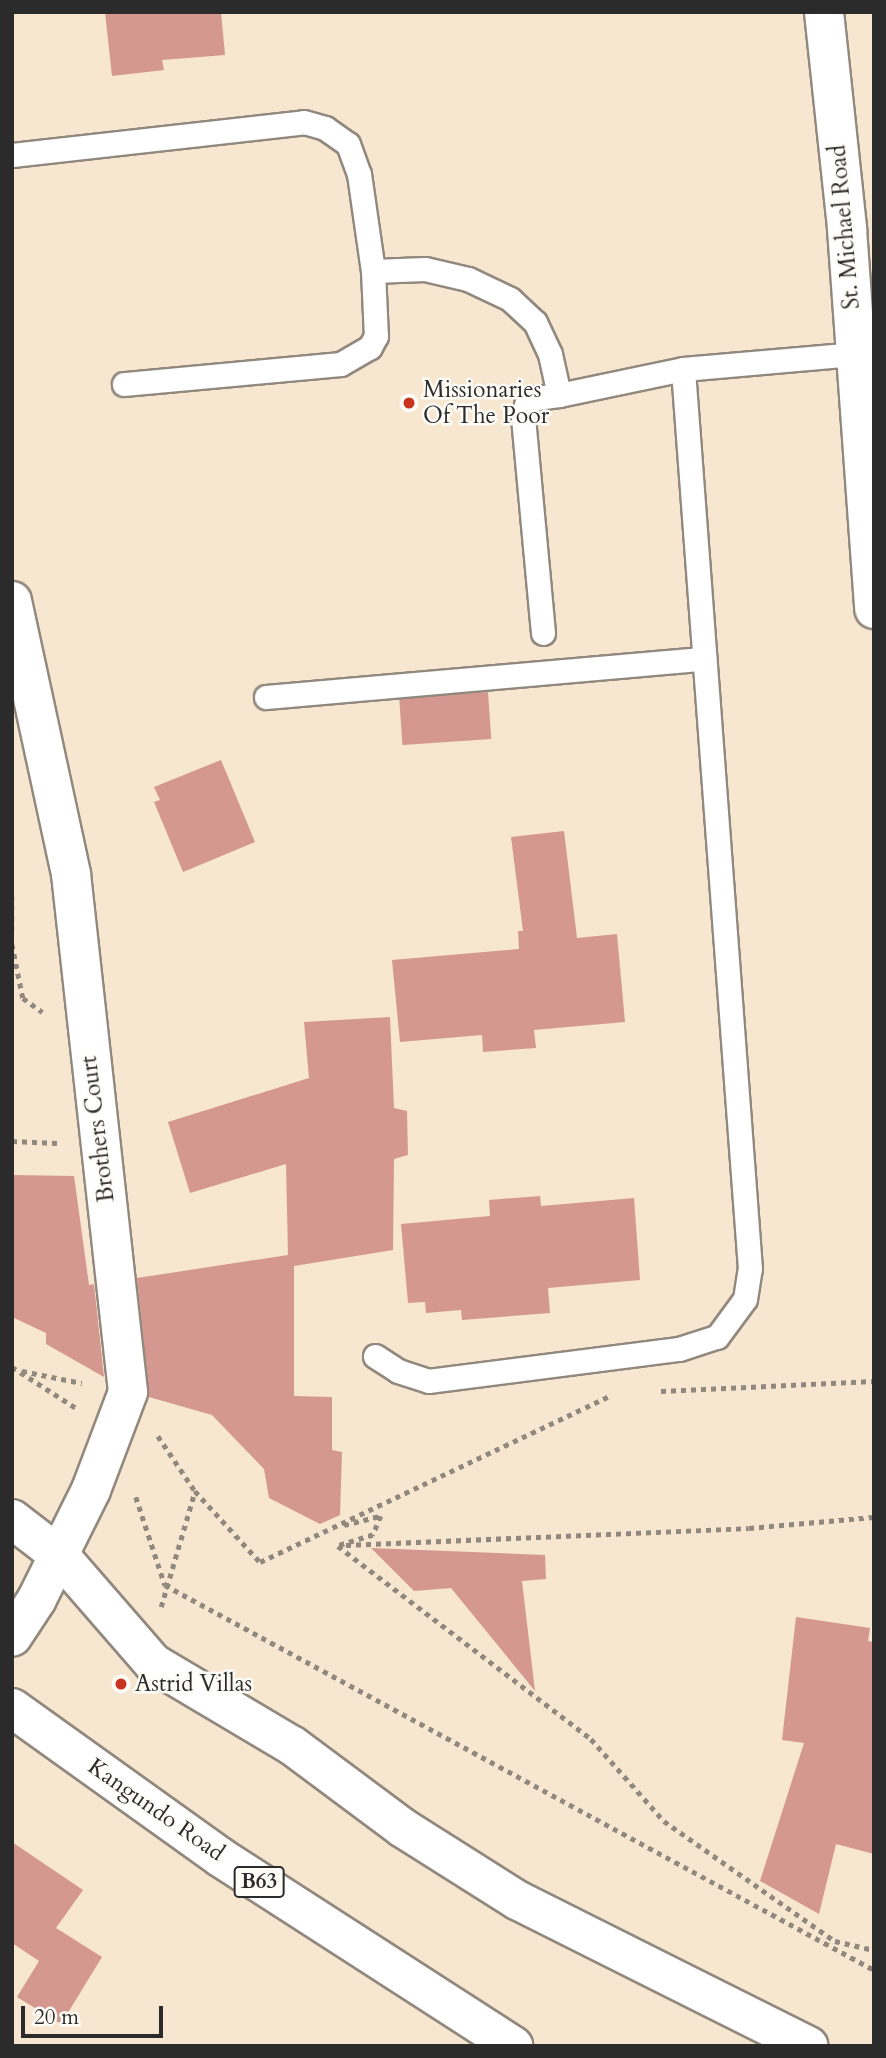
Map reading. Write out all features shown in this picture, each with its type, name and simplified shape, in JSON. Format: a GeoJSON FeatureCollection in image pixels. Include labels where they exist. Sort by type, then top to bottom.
{"type":"FeatureCollection","features":[{"type":"Feature","properties":{"kind":"main road","name":"St. Michael Road"},"geometry":{"type":"LineString","coordinates":[[824,12],[863,310],[856,355],[874,609]]}},
{"type":"Feature","properties":{"kind":"main road","name":"Brothers Court"},"geometry":{"type":"LineString","coordinates":[[12,601],[71,874],[128,1392],[115,1433],[60,1556],[12,1637]]}},
{"type":"Feature","properties":{"kind":"main road"},"geometry":{"type":"LineString","coordinates":[[12,1519],[60,1556],[153,1663],[293,1746],[403,1828],[517,1899],[808,2046]]}},
{"type":"Feature","properties":{"kind":"main road","name":"Kangundo Road"},"geometry":{"type":"LineString","coordinates":[[12,1708],[220,1857],[513,2046]]}},
{"type":"Feature","properties":{"kind":"lane"},"geometry":{"type":"LineString","coordinates":[[12,155],[304,122],[325,128],[348,144],[359,174],[373,271],[376,335],[355,358],[340,365],[124,384]]}},
{"type":"Feature","properties":{"kind":"lane"},"geometry":{"type":"LineString","coordinates":[[373,271],[425,270],[468,279],[510,299],[535,322],[550,354],[559,396]]}},
{"type":"Feature","properties":{"kind":"lane"},"geometry":{"type":"LineString","coordinates":[[543,633],[523,418],[526,405],[536,398],[559,396],[683,369],[856,355]]}},
{"type":"Feature","properties":{"kind":"lane"},"geometry":{"type":"LineString","coordinates":[[376,1356],[398,1371],[428,1381],[679,1349],[717,1337],[745,1299],[750,1269],[683,369]]}},
{"type":"Feature","properties":{"kind":"lane"},"geometry":{"type":"LineString","coordinates":[[266,696],[704,659]]}},
{"type":"Feature","properties":{"kind":"path"},"geometry":{"type":"LineString","coordinates":[[12,897],[12,935]]}},
{"type":"Feature","properties":{"kind":"path"},"geometry":{"type":"LineString","coordinates":[[14,1369],[128,1392],[195,1491],[260,1562]]}},
{"type":"Feature","properties":{"kind":"path"},"geometry":{"type":"LineString","coordinates":[[14,1369],[115,1433],[165,1584],[874,1970]]}},
{"type":"Feature","properties":{"kind":"path"},"geometry":{"type":"LineString","coordinates":[[658,1391],[874,1381]]}},
{"type":"Feature","properties":{"kind":"path"},"geometry":{"type":"LineString","coordinates":[[260,1562],[617,1393]]}},
{"type":"Feature","properties":{"kind":"path"},"geometry":{"type":"LineString","coordinates":[[153,1663],[165,1584],[195,1491]]}},
{"type":"Feature","properties":{"kind":"path"},"geometry":{"type":"LineString","coordinates":[[260,1562],[322,1530],[381,1516],[373,1535],[338,1546]]}},
{"type":"Feature","properties":{"kind":"path"},"geometry":{"type":"LineString","coordinates":[[338,1546],[749,1528],[874,1517]]}},
{"type":"Feature","properties":{"kind":"path"},"geometry":{"type":"LineString","coordinates":[[338,1546],[592,1739],[664,1821],[835,1941],[874,1950]]}},
{"type":"Feature","properties":{"kind":"building"},"geometry":{"type":"Polygon","coordinates":[[[105,12],[221,12],[225,55],[162,60],[164,70],[112,76],[105,12]]]}},
{"type":"Feature","properties":{"kind":"building"},"geometry":{"type":"Polygon","coordinates":[[[488,692],[491,739],[402,745],[399,698],[488,692]]]}},
{"type":"Feature","properties":{"kind":"building"},"geometry":{"type":"Polygon","coordinates":[[[221,760],[255,842],[183,872],[154,802],[160,800],[154,787],[221,760]]]}},
{"type":"Feature","properties":{"kind":"building"},"geometry":{"type":"Polygon","coordinates":[[[564,831],[577,938],[617,934],[625,1022],[534,1030],[536,1048],[483,1052],[482,1035],[400,1042],[392,960],[519,949],[518,931],[523,931],[511,837],[564,831]]]}},
{"type":"Feature","properties":{"kind":"building"},"geometry":{"type":"Polygon","coordinates":[[[390,1017],[394,1108],[407,1111],[408,1155],[394,1159],[393,1250],[294,1266],[294,1396],[332,1397],[332,1450],[342,1452],[340,1515],[320,1524],[269,1498],[264,1469],[212,1415],[149,1397],[137,1278],[288,1255],[286,1164],[190,1193],[168,1122],[309,1078],[304,1022],[390,1017]]]}},
{"type":"Feature","properties":{"kind":"building"},"geometry":{"type":"Polygon","coordinates":[[[12,1175],[74,1176],[89,1285],[94,1284],[104,1377],[46,1344],[46,1333],[12,1317],[12,1175]]]}},
{"type":"Feature","properties":{"kind":"building"},"geometry":{"type":"Polygon","coordinates":[[[540,1196],[541,1206],[634,1198],[640,1280],[548,1288],[550,1313],[462,1320],[461,1310],[426,1313],[425,1302],[408,1303],[401,1224],[490,1216],[489,1200],[540,1196]]]}},
{"type":"Feature","properties":{"kind":"building"},"geometry":{"type":"Polygon","coordinates":[[[371,1548],[545,1555],[546,1579],[522,1581],[535,1691],[451,1588],[414,1591],[371,1548]]]}},
{"type":"Feature","properties":{"kind":"building"},"geometry":{"type":"Polygon","coordinates":[[[796,1617],[870,1628],[868,1641],[874,1642],[874,1854],[836,1844],[819,1914],[760,1881],[804,1743],[782,1740],[796,1617]]]}},
{"type":"Feature","properties":{"kind":"building"},"geometry":{"type":"Polygon","coordinates":[[[12,1842],[83,1890],[56,1928],[102,1957],[61,2024],[17,1997],[39,1961],[12,1943],[12,1842]]]}},
{"type":"Feature","properties":{"kind":"place","name":"Missionaries Of The Poor"},"geometry":{"type":"Point","coordinates":[409,403]}},
{"type":"Feature","properties":{"kind":"place","name":"Astrid Villas"},"geometry":{"type":"Point","coordinates":[121,1684]}}]}
